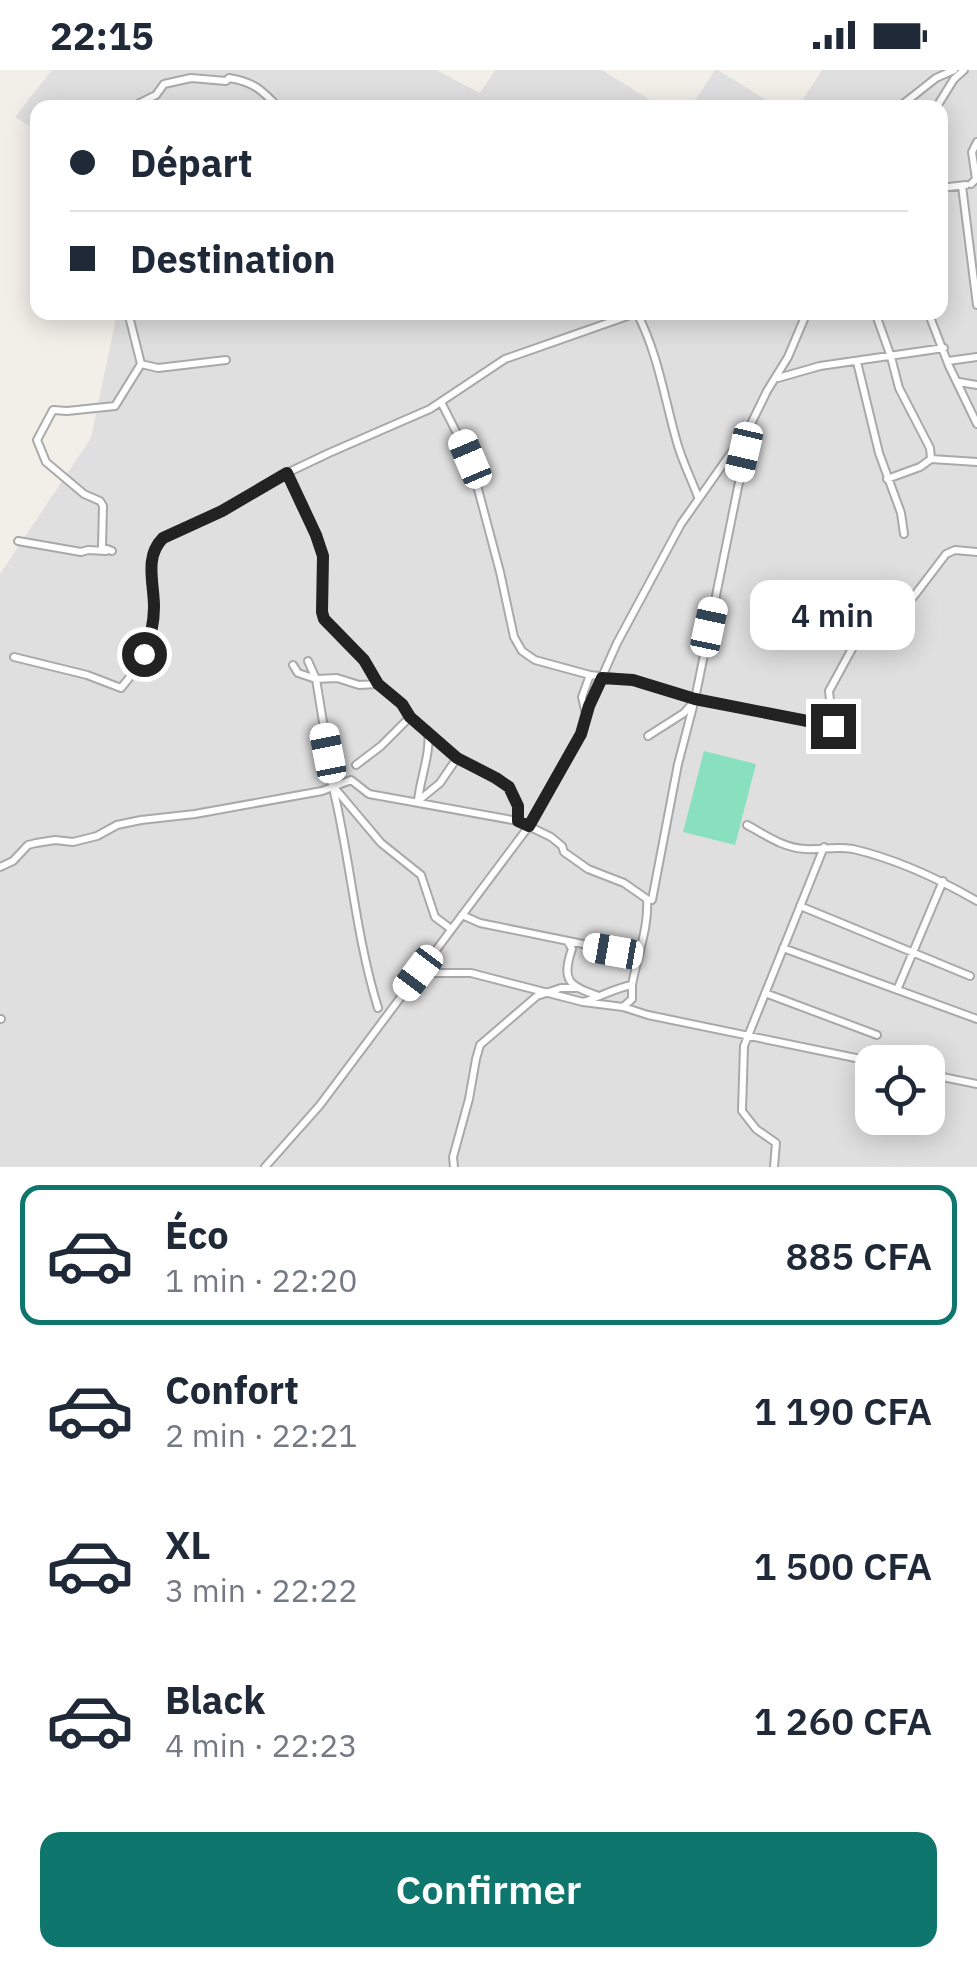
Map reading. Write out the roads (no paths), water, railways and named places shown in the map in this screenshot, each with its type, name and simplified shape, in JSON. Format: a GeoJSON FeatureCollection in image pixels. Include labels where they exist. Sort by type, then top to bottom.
{"type":"FeatureCollection","features":[{"type":"Feature","properties":{"kind":"street"},"geometry":{"type":"LineString","coordinates":[[908,100],[936,78],[954,70]]}},
{"type":"Feature","properties":{"kind":"street"},"geometry":{"type":"LineString","coordinates":[[941,100],[964,70]]}},
{"type":"Feature","properties":{"kind":"street"},"geometry":{"type":"LineString","coordinates":[[146,100],[164,84],[191,78],[229,78],[255,85],[271,100]]}},
{"type":"Feature","properties":{"kind":"street"},"geometry":{"type":"LineString","coordinates":[[977,142],[972,152],[976,178],[970,184],[977,305]]}},
{"type":"Feature","properties":{"kind":"street"},"geometry":{"type":"LineString","coordinates":[[18,541],[81,552],[112,551],[102,546],[100,501],[84,494],[46,462],[38,440],[53,410],[115,406],[141,364],[130,320]]}},
{"type":"Feature","properties":{"kind":"street"},"geometry":{"type":"LineString","coordinates":[[14,657],[87,674],[121,688],[148,646],[154,607],[151,570],[157,544],[163,538],[222,511],[287,473],[441,402],[505,359],[618,320]]}},
{"type":"Feature","properties":{"kind":"street"},"geometry":{"type":"LineString","coordinates":[[641,320],[664,383],[676,443],[698,498]]}},
{"type":"Feature","properties":{"kind":"street"},"geometry":{"type":"LineString","coordinates":[[265,1167],[320,1106],[514,850],[581,734],[586,714],[626,626],[681,524],[750,426],[804,320]]}},
{"type":"Feature","properties":{"kind":"street"},"geometry":{"type":"LineString","coordinates":[[878,320],[899,388],[930,448],[931,459]]}},
{"type":"Feature","properties":{"kind":"street"},"geometry":{"type":"LineString","coordinates":[[932,320],[977,424]]}},
{"type":"Feature","properties":{"kind":"street"},"geometry":{"type":"LineString","coordinates":[[776,378],[820,366],[944,348]]}},
{"type":"Feature","properties":{"kind":"street"},"geometry":{"type":"LineString","coordinates":[[948,360],[977,356]]}},
{"type":"Feature","properties":{"kind":"street"},"geometry":{"type":"LineString","coordinates":[[141,364],[158,368],[226,360]]}},
{"type":"Feature","properties":{"kind":"street"},"geometry":{"type":"LineString","coordinates":[[857,362],[904,534]]}},
{"type":"Feature","properties":{"kind":"street"},"geometry":{"type":"LineString","coordinates":[[958,382],[977,385]]}},
{"type":"Feature","properties":{"kind":"street"},"geometry":{"type":"LineString","coordinates":[[441,402],[470,459],[514,638],[522,651],[535,660],[590,676],[633,680],[695,699],[833,726],[829,691],[859,636],[896,613],[946,554],[955,550],[977,552]]}},
{"type":"Feature","properties":{"kind":"street"},"geometry":{"type":"LineString","coordinates":[[652,900],[750,426]]}},
{"type":"Feature","properties":{"kind":"street"},"geometry":{"type":"LineString","coordinates":[[887,479],[920,468],[931,459],[977,462]]}},
{"type":"Feature","properties":{"kind":"street"},"geometry":{"type":"LineString","coordinates":[[287,473],[323,556],[324,619],[364,660],[378,684],[402,704],[410,717],[457,758],[509,787],[518,806],[518,821]]}},
{"type":"Feature","properties":{"kind":"street"},"geometry":{"type":"LineString","coordinates":[[308,661],[316,679],[328,753],[326,767],[343,830],[366,970],[378,1008]]}},
{"type":"Feature","properties":{"kind":"street"},"geometry":{"type":"LineString","coordinates":[[292,665],[298,673],[316,679],[337,678],[359,686],[378,684]]}},
{"type":"Feature","properties":{"kind":"street"},"geometry":{"type":"LineString","coordinates":[[586,714],[582,697],[590,676]]}},
{"type":"Feature","properties":{"kind":"street"},"geometry":{"type":"LineString","coordinates":[[648,736],[684,713],[695,699]]}},
{"type":"Feature","properties":{"kind":"street"},"geometry":{"type":"LineString","coordinates":[[356,765],[410,717]]}},
{"type":"Feature","properties":{"kind":"street"},"geometry":{"type":"LineString","coordinates":[[418,801],[430,744],[428,731]]}},
{"type":"Feature","properties":{"kind":"street"},"geometry":{"type":"LineString","coordinates":[[418,801],[440,783],[457,758]]}},
{"type":"Feature","properties":{"kind":"street"},"geometry":{"type":"LineString","coordinates":[[0,867],[36,842],[73,842],[129,822],[322,791],[351,780],[368,794],[518,821],[552,837],[564,852],[588,869],[624,883],[647,899],[648,918],[637,956],[632,998],[623,1007]]}},
{"type":"Feature","properties":{"kind":"street"},"geometry":{"type":"LineString","coordinates":[[333,786],[381,843],[421,874],[435,918],[451,929]]}},
{"type":"Feature","properties":{"kind":"street"},"geometry":{"type":"LineString","coordinates":[[748,824],[783,846],[848,848],[869,854],[943,882],[977,901]]}},
{"type":"Feature","properties":{"kind":"street"},"geometry":{"type":"LineString","coordinates":[[774,1167],[776,1144],[742,1112],[744,1046],[824,847]]}},
{"type":"Feature","properties":{"kind":"street"},"geometry":{"type":"LineString","coordinates":[[897,990],[943,882]]}},
{"type":"Feature","properties":{"kind":"street"},"geometry":{"type":"LineString","coordinates":[[800,906],[970,976]]}},
{"type":"Feature","properties":{"kind":"street"},"geometry":{"type":"LineString","coordinates":[[462,914],[480,924],[637,956]]}},
{"type":"Feature","properties":{"kind":"street"},"geometry":{"type":"LineString","coordinates":[[568,942],[572,948],[566,968],[568,980],[576,988]]}},
{"type":"Feature","properties":{"kind":"street"},"geometry":{"type":"LineString","coordinates":[[783,948],[977,1019]]}},
{"type":"Feature","properties":{"kind":"street"},"geometry":{"type":"LineString","coordinates":[[418,973],[472,973],[582,1002],[623,1007],[855,1058]]}},
{"type":"Feature","properties":{"kind":"street"},"geometry":{"type":"LineString","coordinates":[[582,1002],[632,985]]}},
{"type":"Feature","properties":{"kind":"street"},"geometry":{"type":"LineString","coordinates":[[454,1167],[453,1157],[480,1045],[537,996],[561,988],[576,988],[600,996]]}},
{"type":"Feature","properties":{"kind":"street"},"geometry":{"type":"LineString","coordinates":[[764,993],[877,1035]]}},
{"type":"Feature","properties":{"kind":"street"},"geometry":{"type":"LineString","coordinates":[[945,1077],[977,1084]]}}]}
